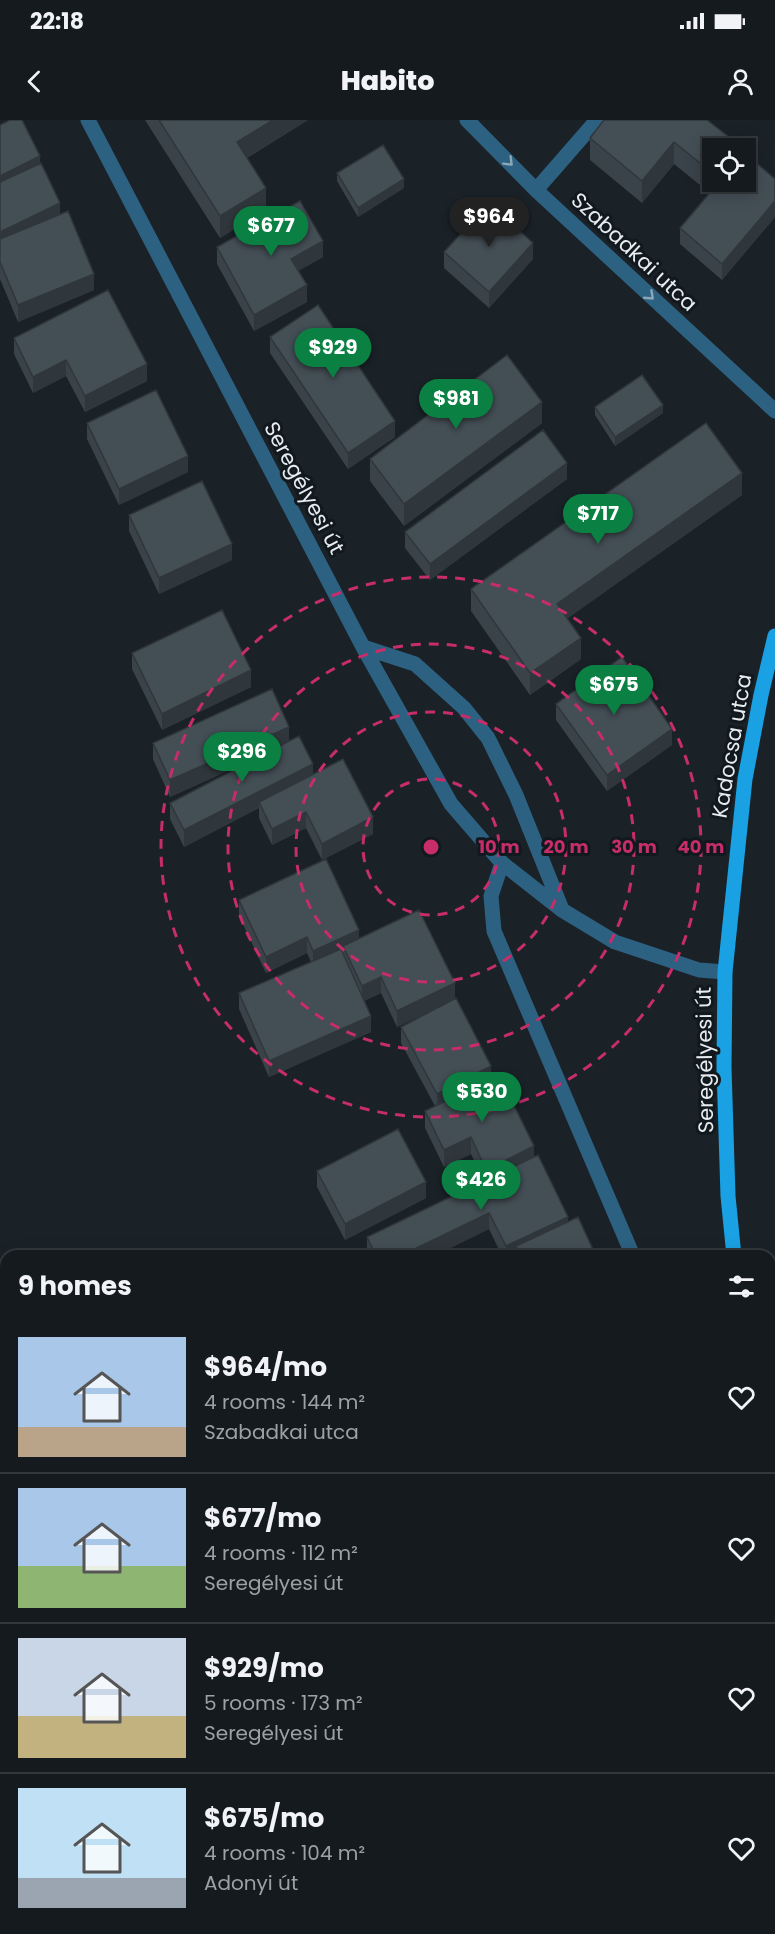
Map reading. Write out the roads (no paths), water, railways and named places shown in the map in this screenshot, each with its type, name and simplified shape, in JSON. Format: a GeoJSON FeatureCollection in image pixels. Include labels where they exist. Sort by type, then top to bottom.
{"type":"FeatureCollection","features":[{"type":"Feature","properties":{"kind":"main road","name":"Kadocsa utca"},"geometry":{"type":"LineString","coordinates":[[725,972],[745,779],[775,636]]}},
{"type":"Feature","properties":{"kind":"main road","name":"Seregélyesi út"},"geometry":{"type":"LineString","coordinates":[[725,972],[724,1068],[728,1196],[733,1250]]}},
{"type":"Feature","properties":{"kind":"street","name":"Seregélyesi út"},"geometry":{"type":"LineString","coordinates":[[88,120],[363,647],[451,804],[502,863],[562,910],[615,942],[699,970],[725,972]]}},
{"type":"Feature","properties":{"kind":"street","name":"Szabadkai utca"},"geometry":{"type":"LineString","coordinates":[[467,120],[536,190],[775,411]]}},
{"type":"Feature","properties":{"kind":"street"},"geometry":{"type":"LineString","coordinates":[[536,190],[597,120]]}},
{"type":"Feature","properties":{"kind":"street"},"geometry":{"type":"LineString","coordinates":[[363,647],[415,664],[464,708],[488,738],[516,795],[562,910]]}},
{"type":"Feature","properties":{"kind":"street"},"geometry":{"type":"LineString","coordinates":[[502,863],[491,896],[494,931],[630,1250]]}}]}
